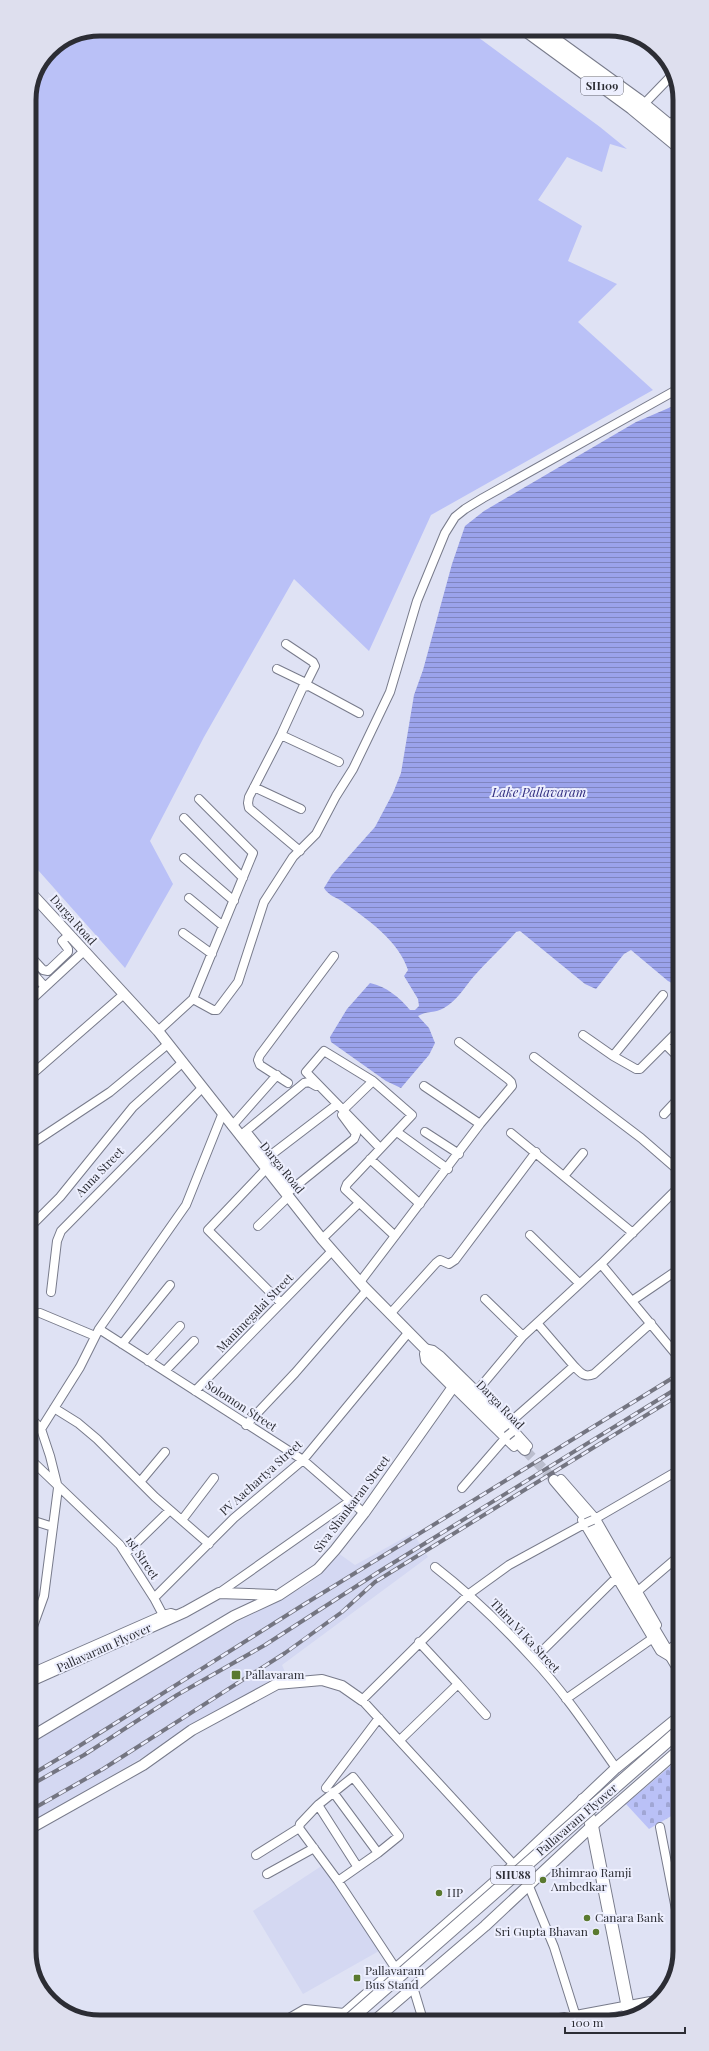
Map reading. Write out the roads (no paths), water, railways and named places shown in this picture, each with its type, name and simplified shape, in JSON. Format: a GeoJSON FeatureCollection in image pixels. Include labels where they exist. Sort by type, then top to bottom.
{"type":"FeatureCollection","features":[{"type":"Feature","properties":{"kind":"main road","name":"SH109"},"geometry":{"type":"LineString","coordinates":[[534,36],[632,108],[673,142]]}},
{"type":"Feature","properties":{"kind":"main road","name":"SH109"},"geometry":{"type":"LineString","coordinates":[[550,36],[644,105],[673,130]]}},
{"type":"Feature","properties":{"kind":"main road","name":"Pallavaram Flyover"},"geometry":{"type":"LineString","coordinates":[[350,2015],[673,1736]]}},
{"type":"Feature","properties":{"kind":"main road","name":"Pallavaram Flyover"},"geometry":{"type":"LineString","coordinates":[[362,2015],[580,1826],[673,1742]]}},
{"type":"Feature","properties":{"kind":"main road"},"geometry":{"type":"LineString","coordinates":[[583,1800],[592,1826],[629,2012]]}},
{"type":"Feature","properties":{"kind":"street"},"geometry":{"type":"LineString","coordinates":[[644,105],[669,78]]}},
{"type":"Feature","properties":{"kind":"street"},"geometry":{"type":"LineString","coordinates":[[193,999],[213,1010],[217,1010],[221,1007],[238,982],[264,902],[293,857],[316,834],[336,796],[353,769],[381,710],[395,675],[417,601],[445,533],[455,517],[465,508],[673,392]]}},
{"type":"Feature","properties":{"kind":"street"},"geometry":{"type":"LineString","coordinates":[[286,644],[313,662],[315,666],[305,684],[301,688],[281,735],[254,787],[248,803],[249,808],[300,851]]}},
{"type":"Feature","properties":{"kind":"street"},"geometry":{"type":"LineString","coordinates":[[277,669],[359,713]]}},
{"type":"Feature","properties":{"kind":"street"},"geometry":{"type":"LineString","coordinates":[[281,735],[339,762]]}},
{"type":"Feature","properties":{"kind":"street"},"geometry":{"type":"LineString","coordinates":[[254,787],[301,809]]}},
{"type":"Feature","properties":{"kind":"street"},"geometry":{"type":"LineString","coordinates":[[158,1031],[193,999],[253,853],[199,799]]}},
{"type":"Feature","properties":{"kind":"street"},"geometry":{"type":"LineString","coordinates":[[184,818],[243,878]]}},
{"type":"Feature","properties":{"kind":"street"},"geometry":{"type":"LineString","coordinates":[[184,858],[234,901]]}},
{"type":"Feature","properties":{"kind":"street"},"geometry":{"type":"LineString","coordinates":[[189,898],[223,926]]}},
{"type":"Feature","properties":{"kind":"street","name":"Darga Road"},"geometry":{"type":"LineString","coordinates":[[36,899],[158,1031],[222,1115],[232,1126],[243,1134],[266,1169],[289,1194],[332,1251],[408,1333],[527,1448]]}},
{"type":"Feature","properties":{"kind":"street"},"geometry":{"type":"LineString","coordinates":[[183,933],[212,954]]}},
{"type":"Feature","properties":{"kind":"street"},"geometry":{"type":"LineString","coordinates":[[36,962],[43,970],[48,971],[68,952],[68,949],[62,942],[69,934]]}},
{"type":"Feature","properties":{"kind":"street"},"geometry":{"type":"LineString","coordinates":[[36,995],[84,951]]}},
{"type":"Feature","properties":{"kind":"street"},"geometry":{"type":"LineString","coordinates":[[288,1083],[260,1065],[258,1060],[260,1055],[334,956]]}},
{"type":"Feature","properties":{"kind":"street"},"geometry":{"type":"LineString","coordinates":[[36,977],[45,987]]}},
{"type":"Feature","properties":{"kind":"street"},"geometry":{"type":"LineString","coordinates":[[36,1071],[124,994]]}},
{"type":"Feature","properties":{"kind":"street"},"geometry":{"type":"LineString","coordinates":[[613,1056],[663,995]]}},
{"type":"Feature","properties":{"kind":"street"},"geometry":{"type":"LineString","coordinates":[[583,1035],[613,1056],[636,1069],[640,1068],[673,1036]]}},
{"type":"Feature","properties":{"kind":"street"},"geometry":{"type":"LineString","coordinates":[[246,1424],[295,1373],[364,1286],[395,1236],[448,1169],[480,1124],[512,1086],[511,1082],[459,1042]]}},
{"type":"Feature","properties":{"kind":"street"},"geometry":{"type":"LineString","coordinates":[[36,1141],[110,1092],[168,1044]]}},
{"type":"Feature","properties":{"kind":"street"},"geometry":{"type":"LineString","coordinates":[[665,1044],[673,1052]]}},
{"type":"Feature","properties":{"kind":"street"},"geometry":{"type":"LineString","coordinates":[[380,1148],[306,1072],[324,1051],[372,1081],[412,1115],[347,1184],[345,1189],[395,1236]]}},
{"type":"Feature","properties":{"kind":"street"},"geometry":{"type":"LineString","coordinates":[[534,1057],[673,1163]]}},
{"type":"Feature","properties":{"kind":"street"},"geometry":{"type":"LineString","coordinates":[[36,1221],[60,1197],[133,1107],[183,1062]]}},
{"type":"Feature","properties":{"kind":"street"},"geometry":{"type":"LineString","coordinates":[[232,1126],[277,1075]]}},
{"type":"Feature","properties":{"kind":"street"},"geometry":{"type":"LineString","coordinates":[[343,1110],[372,1081]]}},
{"type":"Feature","properties":{"kind":"street"},"geometry":{"type":"LineString","coordinates":[[258,1226],[289,1194],[354,1139],[356,1134],[335,1106],[314,1084],[309,1082],[304,1083],[243,1134],[267,1158],[289,1194]]}},
{"type":"Feature","properties":{"kind":"street"},"geometry":{"type":"LineString","coordinates":[[424,1086],[480,1124]]}},
{"type":"Feature","properties":{"kind":"street","name":"Anna Street"},"geometry":{"type":"LineString","coordinates":[[51,1292],[57,1241],[61,1231],[110,1179],[202,1088]]}},
{"type":"Feature","properties":{"kind":"street"},"geometry":{"type":"LineString","coordinates":[[664,1114],[673,1104]]}},
{"type":"Feature","properties":{"kind":"street"},"geometry":{"type":"LineString","coordinates":[[267,1158],[335,1106]]}},
{"type":"Feature","properties":{"kind":"street"},"geometry":{"type":"LineString","coordinates":[[40,1429],[80,1367],[99,1329],[186,1204],[222,1115]]}},
{"type":"Feature","properties":{"kind":"street"},"geometry":{"type":"LineString","coordinates":[[397,1132],[448,1169]]}},
{"type":"Feature","properties":{"kind":"street"},"geometry":{"type":"LineString","coordinates":[[425,1132],[459,1154]]}},
{"type":"Feature","properties":{"kind":"street"},"geometry":{"type":"LineString","coordinates":[[511,1133],[633,1233]]}},
{"type":"Feature","properties":{"kind":"street"},"geometry":{"type":"LineString","coordinates":[[390,1314],[436,1263],[440,1260],[449,1264],[454,1260],[536,1152]]}},
{"type":"Feature","properties":{"kind":"street"},"geometry":{"type":"LineString","coordinates":[[564,1176],[583,1153]]}},
{"type":"Feature","properties":{"kind":"street"},"geometry":{"type":"LineString","coordinates":[[370,1159],[420,1204]]}},
{"type":"Feature","properties":{"kind":"street"},"geometry":{"type":"LineString","coordinates":[[266,1169],[208,1230],[281,1303]]}},
{"type":"Feature","properties":{"kind":"street"},"geometry":{"type":"LineString","coordinates":[[477,1391],[523,1336],[578,1283],[601,1264],[673,1193]]}},
{"type":"Feature","properties":{"kind":"street"},"geometry":{"type":"LineString","coordinates":[[322,1239],[359,1203]]}},
{"type":"Feature","properties":{"kind":"street"},"geometry":{"type":"LineString","coordinates":[[530,1235],[578,1283]]}},
{"type":"Feature","properties":{"kind":"street","name":"Manimegalai Street"},"geometry":{"type":"LineString","coordinates":[[195,1391],[332,1251]]}},
{"type":"Feature","properties":{"kind":"street"},"geometry":{"type":"LineString","coordinates":[[601,1264],[673,1350]]}},
{"type":"Feature","properties":{"kind":"street"},"geometry":{"type":"LineString","coordinates":[[632,1301],[673,1273]]}},
{"type":"Feature","properties":{"kind":"street"},"geometry":{"type":"LineString","coordinates":[[122,1344],[170,1285]]}},
{"type":"Feature","properties":{"kind":"street"},"geometry":{"type":"LineString","coordinates":[[484,1299],[523,1336]]}},
{"type":"Feature","properties":{"kind":"street"},"geometry":{"type":"LineString","coordinates":[[40,1312],[95,1336]]}},
{"type":"Feature","properties":{"kind":"street"},"geometry":{"type":"LineString","coordinates":[[537,1322],[574,1366],[583,1375],[588,1377],[594,1374],[651,1323]]}},
{"type":"Feature","properties":{"kind":"street"},"geometry":{"type":"LineString","coordinates":[[148,1361],[180,1326]]}},
{"type":"Feature","properties":{"kind":"street","name":"Solomon Street"},"geometry":{"type":"LineString","coordinates":[[99,1329],[303,1460],[364,1513]]}},
{"type":"Feature","properties":{"kind":"street","name":"PV Aachartya Street"},"geometry":{"type":"LineString","coordinates":[[154,1598],[234,1518],[303,1460],[408,1333]]}},
{"type":"Feature","properties":{"kind":"street"},"geometry":{"type":"LineString","coordinates":[[164,1371],[194,1341]]}},
{"type":"Feature","properties":{"kind":"street"},"geometry":{"type":"LineString","coordinates":[[514,1447],[509,1432],[477,1391],[441,1356],[433,1350],[423,1348],[426,1360],[453,1387],[509,1432],[527,1448]]}},
{"type":"Feature","properties":{"kind":"street"},"geometry":{"type":"LineString","coordinates":[[462,1488],[509,1432],[574,1366]]}},
{"type":"Feature","properties":{"kind":"street","name":"Siva Shankaran Street"},"geometry":{"type":"LineString","coordinates":[[36,1733],[234,1616],[279,1595],[318,1569],[364,1513],[453,1387]]}},
{"type":"Feature","properties":{"kind":"street"},"geometry":{"type":"LineString","coordinates":[[54,1408],[78,1423],[92,1435],[140,1482],[208,1544]]}},
{"type":"Feature","properties":{"kind":"street"},"geometry":{"type":"LineString","coordinates":[[36,1424],[40,1429],[50,1456],[58,1488],[44,1596],[36,1618]]}},
{"type":"Feature","properties":{"kind":"street"},"geometry":{"type":"LineString","coordinates":[[140,1482],[165,1452]]}},
{"type":"Feature","properties":{"kind":"street","name":"1st Street"},"geometry":{"type":"LineString","coordinates":[[36,1465],[58,1488],[120,1544],[163,1615]]}},
{"type":"Feature","properties":{"kind":"street"},"geometry":{"type":"LineString","coordinates":[[362,1700],[469,1594],[509,1565],[673,1473]]}},
{"type":"Feature","properties":{"kind":"street"},"geometry":{"type":"LineString","coordinates":[[182,1520],[214,1478]]}},
{"type":"Feature","properties":{"kind":"street"},"geometry":{"type":"LineString","coordinates":[[557,1479],[590,1521],[638,1591],[673,1657]]}},
{"type":"Feature","properties":{"kind":"street"},"geometry":{"type":"LineString","coordinates":[[557,1479],[593,1526],[671,1653]]}},
{"type":"Feature","properties":{"kind":"street"},"geometry":{"type":"LineString","coordinates":[[559,1493],[590,1521],[616,1578],[660,1651],[671,1653]]}},
{"type":"Feature","properties":{"kind":"street"},"geometry":{"type":"LineString","coordinates":[[36,1671],[163,1615],[171,1613],[177,1615],[219,1593],[350,1501]]}},
{"type":"Feature","properties":{"kind":"street"},"geometry":{"type":"LineString","coordinates":[[126,1553],[170,1510]]}},
{"type":"Feature","properties":{"kind":"street"},"geometry":{"type":"LineString","coordinates":[[36,1522],[53,1527]]}},
{"type":"Feature","properties":{"kind":"street"},"geometry":{"type":"LineString","coordinates":[[638,1591],[673,1562]]}},
{"type":"Feature","properties":{"kind":"street","name":"Thiru Vi Ka Street"},"geometry":{"type":"LineString","coordinates":[[435,1567],[469,1594],[534,1659],[566,1699],[616,1768]]}},
{"type":"Feature","properties":{"kind":"street"},"geometry":{"type":"LineString","coordinates":[[534,1659],[616,1578]]}},
{"type":"Feature","properties":{"kind":"street"},"geometry":{"type":"LineString","coordinates":[[219,1593],[239,1593],[261,1596],[279,1595]]}},
{"type":"Feature","properties":{"kind":"street","name":"Pallavaram Flyover"},"geometry":{"type":"LineString","coordinates":[[36,1679],[177,1615]]}},
{"type":"Feature","properties":{"kind":"street"},"geometry":{"type":"LineString","coordinates":[[566,1699],[653,1638]]}},
{"type":"Feature","properties":{"kind":"street"},"geometry":{"type":"LineString","coordinates":[[419,1642],[486,1715]]}},
{"type":"Feature","properties":{"kind":"street"},"geometry":{"type":"LineString","coordinates":[[36,1825],[143,1765],[192,1730],[277,1684],[322,1680],[342,1686],[362,1700],[514,1865]]}},
{"type":"Feature","properties":{"kind":"street"},"geometry":{"type":"LineString","coordinates":[[400,1740],[458,1684]]}},
{"type":"Feature","properties":{"kind":"street"},"geometry":{"type":"LineString","coordinates":[[256,1855],[299,1828],[300,1824],[330,1790],[379,1718]]}},
{"type":"Feature","properties":{"kind":"street"},"geometry":{"type":"LineString","coordinates":[[349,2015],[396,1969],[514,1865],[616,1768],[673,1722]]}},
{"type":"Feature","properties":{"kind":"street"},"geometry":{"type":"LineString","coordinates":[[381,2015],[484,1926],[592,1826],[673,1755]]}},
{"type":"Feature","properties":{"kind":"street"},"geometry":{"type":"LineString","coordinates":[[330,1790],[355,1777],[398,1834],[398,1838],[338,1881]]}},
{"type":"Feature","properties":{"kind":"street"},"geometry":{"type":"LineString","coordinates":[[330,1790],[378,1852]]}},
{"type":"Feature","properties":{"kind":"street"},"geometry":{"type":"LineString","coordinates":[[318,1805],[357,1866]]}},
{"type":"Feature","properties":{"kind":"street"},"geometry":{"type":"LineString","coordinates":[[299,1828],[338,1881],[396,1969]]}},
{"type":"Feature","properties":{"kind":"street"},"geometry":{"type":"LineString","coordinates":[[660,1828],[673,1894]]}},
{"type":"Feature","properties":{"kind":"street"},"geometry":{"type":"LineString","coordinates":[[267,1874],[314,1848]]}},
{"type":"Feature","properties":{"kind":"street"},"geometry":{"type":"LineString","coordinates":[[528,1884],[554,1947],[575,2015]]}},
{"type":"Feature","properties":{"kind":"street"},"geometry":{"type":"LineString","coordinates":[[413,1987],[421,2015]]}},
{"type":"Feature","properties":{"kind":"street"},"geometry":{"type":"LineString","coordinates":[[296,2015],[305,2010],[327,2015]]}},
{"type":"Feature","properties":{"kind":"street"},"geometry":{"type":"LineString","coordinates":[[597,2015],[629,2012]]}},
{"type":"Feature","properties":{"kind":"water","name":"Lake Pallavaram"},"geometry":{"type":"Polygon","coordinates":[[[673,406],[673,984],[631,950],[624,954],[596,989],[585,984],[520,931],[516,932],[480,969],[461,993],[449,1005],[441,1010],[424,1013],[418,1016],[429,1028],[435,1043],[429,1055],[401,1088],[386,1081],[331,1042],[330,1037],[347,1009],[370,983],[387,990],[402,1001],[410,1010],[415,1010],[419,1006],[418,999],[404,976],[408,970],[404,959],[390,940],[372,923],[340,900],[330,895],[324,888],[332,875],[375,827],[393,793],[401,773],[414,695],[423,670],[452,564],[465,526],[484,511],[636,422],[673,406]]]}},
{"type":"Feature","properties":{"kind":"tunnel"},"geometry":{"type":"LineString","coordinates":[[525,1450],[554,1480]]}},
{"type":"Feature","properties":{"kind":"railway"},"geometry":{"type":"LineString","coordinates":[[36,1772],[303,1605],[673,1378]]}},
{"type":"Feature","properties":{"kind":"railway"},"geometry":{"type":"LineString","coordinates":[[36,1782],[84,1755],[177,1695],[265,1645],[380,1571],[673,1391]]}},
{"type":"Feature","properties":{"kind":"railway"},"geometry":{"type":"LineString","coordinates":[[36,1807],[103,1769],[285,1653],[342,1612],[375,1582],[673,1399]]}},
{"type":"Feature","properties":{"kind":"place","name":"Pallavaram"},"geometry":{"type":"Point","coordinates":[236,1675]}},
{"type":"Feature","properties":{"kind":"place","name":"Bhimrao Ramji Ambedkar"},"geometry":{"type":"Point","coordinates":[543,1880]}},
{"type":"Feature","properties":{"kind":"place","name":"HP"},"geometry":{"type":"Point","coordinates":[439,1893]}},
{"type":"Feature","properties":{"kind":"place","name":"Canara Bank"},"geometry":{"type":"Point","coordinates":[587,1918]}},
{"type":"Feature","properties":{"kind":"place","name":"Sri Gupta Bhavan"},"geometry":{"type":"Point","coordinates":[596,1932]}},
{"type":"Feature","properties":{"kind":"place","name":"Pallavaram Bus Stand"},"geometry":{"type":"Point","coordinates":[357,1978]}}]}
